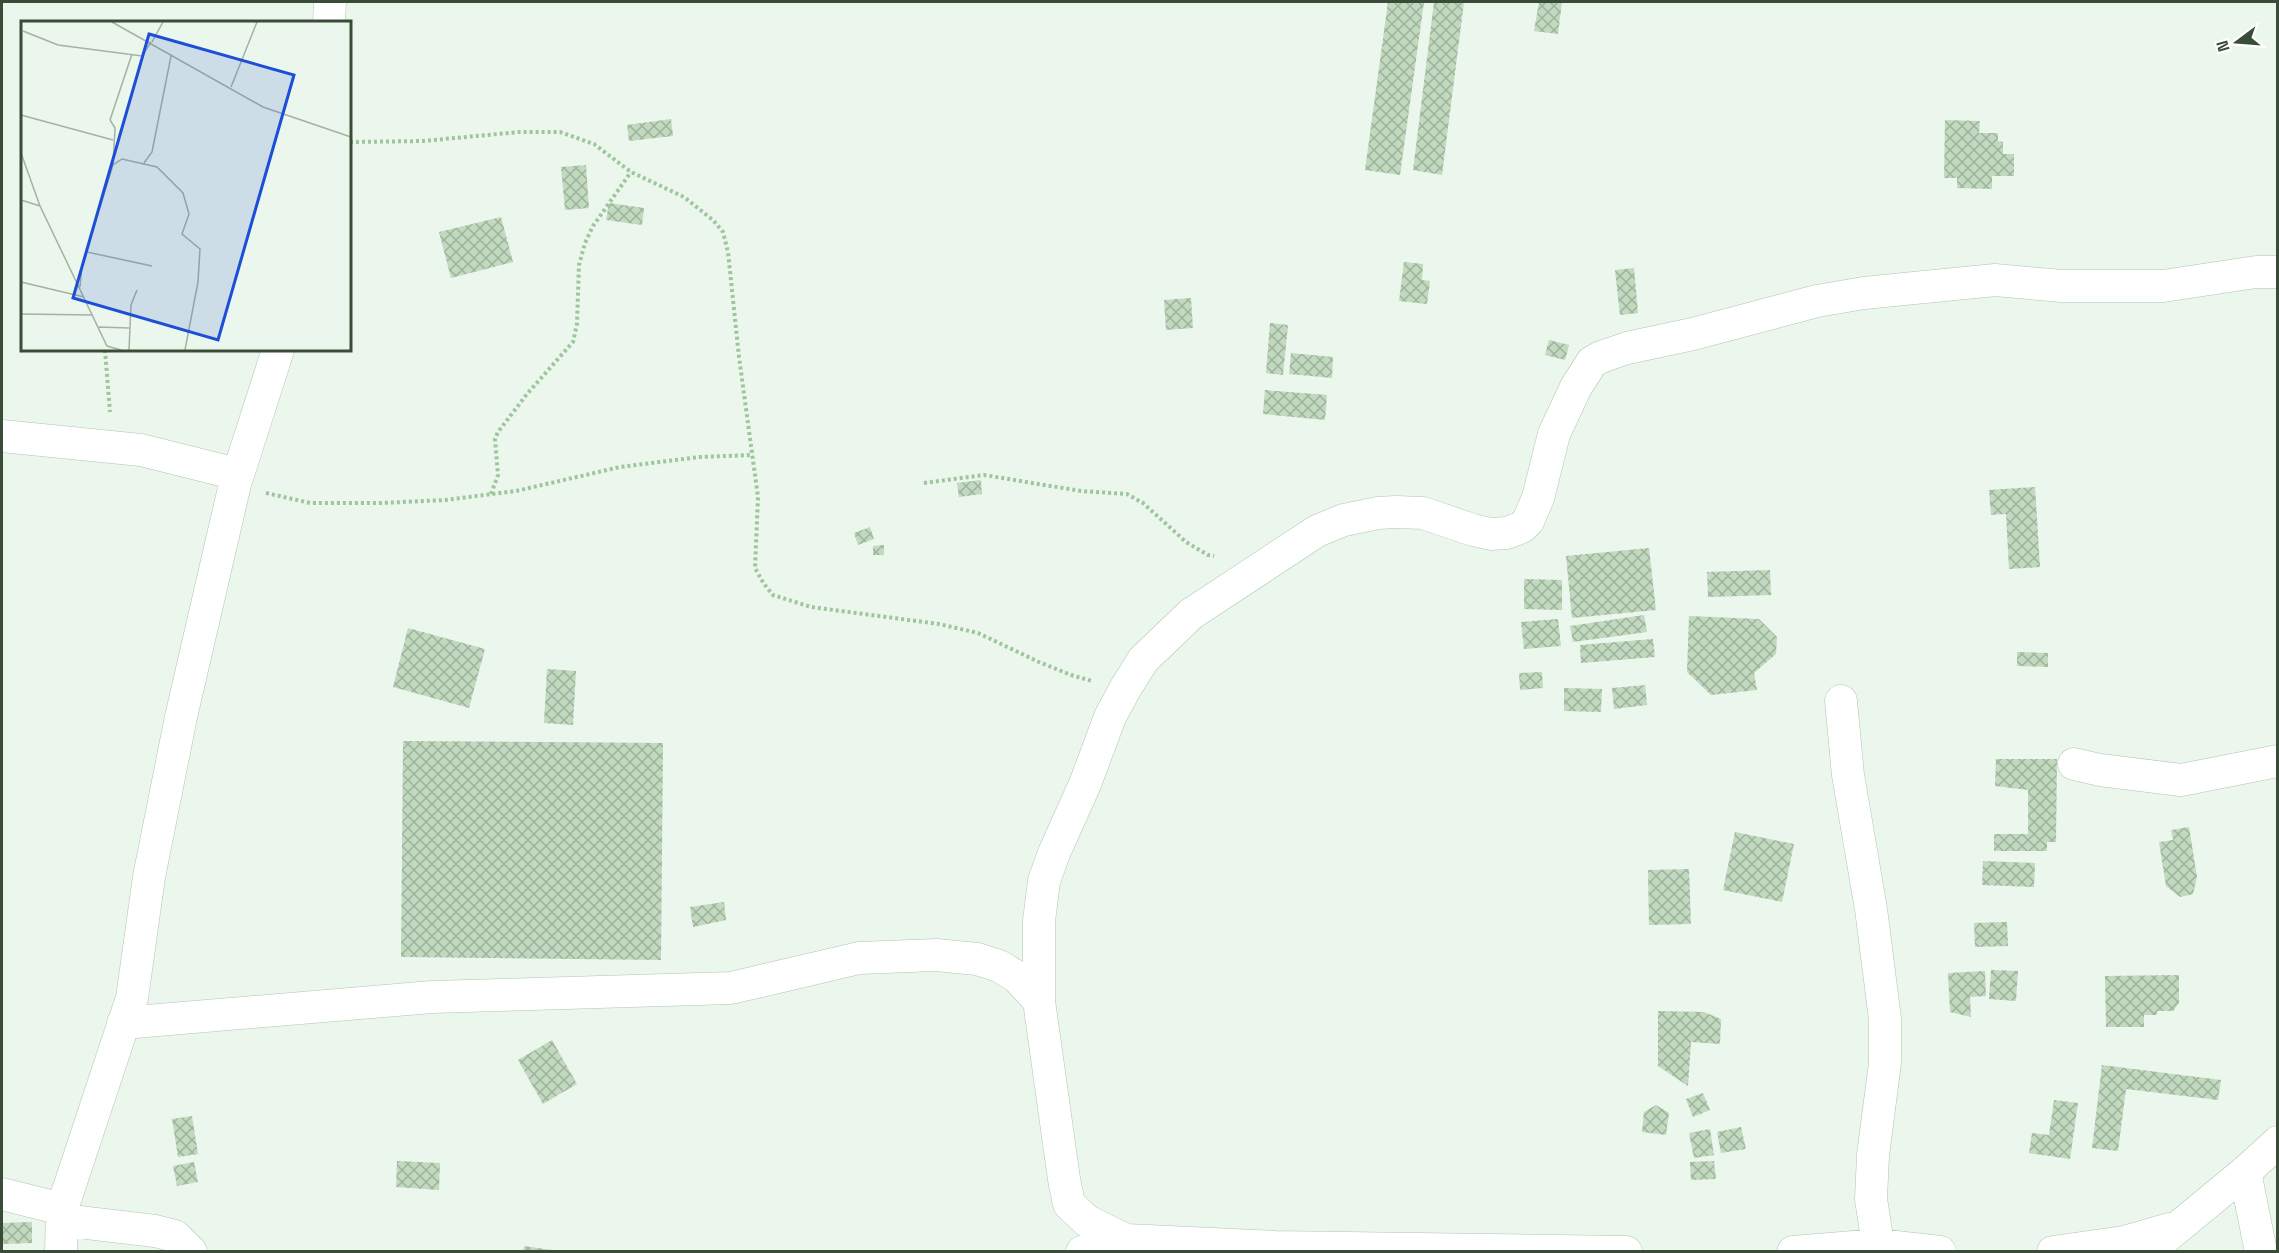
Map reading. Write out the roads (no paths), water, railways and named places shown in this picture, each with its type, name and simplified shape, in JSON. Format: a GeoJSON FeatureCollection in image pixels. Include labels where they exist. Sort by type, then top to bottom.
{"type":"FeatureCollection","features":[{"type":"Feature","properties":{"kind":"street"},"geometry":{"type":"LineString","coordinates":[[329,21],[330,2]]}},
{"type":"Feature","properties":{"kind":"street"},"geometry":{"type":"LineString","coordinates":[[1126,1240],[1087,1221],[1069,1204],[1039,1001],[1039,921],[1044,881],[1110,717],[1143,660],[1191,614],[1317,531],[1344,520],[1378,513],[1423,513],[1491,534],[1507,533],[1522,527],[1528,521],[1538,498],[1554,434],[1576,387],[1593,362],[1627,348],[1693,334],[1817,301],[1864,293],[1995,280],[2062,286],[2163,286],[2256,272],[2277,272]]}},
{"type":"Feature","properties":{"kind":"street"},"geometry":{"type":"LineString","coordinates":[[61,1251],[62,1215],[132,998],[149,877],[180,717],[236,479],[278,351]]}},
{"type":"Feature","properties":{"kind":"street"},"geometry":{"type":"LineString","coordinates":[[2,436],[141,450],[236,479]]}},
{"type":"Feature","properties":{"kind":"street"},"geometry":{"type":"LineString","coordinates":[[1841,702],[1848,776],[1874,931],[1885,1019],[1885,1063],[1873,1155],[1871,1199],[1878,1245]]}},
{"type":"Feature","properties":{"kind":"street"},"geometry":{"type":"LineString","coordinates":[[2074,764],[2100,770],[2181,780],[2277,761]]}},
{"type":"Feature","properties":{"kind":"street"},"geometry":{"type":"LineString","coordinates":[[123,1023],[432,997],[731,988],[859,958],[936,956],[977,959],[999,966],[1017,976],[1039,1001]]}},
{"type":"Feature","properties":{"kind":"street"},"geometry":{"type":"LineString","coordinates":[[2148,1251],[2277,1143]]}},
{"type":"Feature","properties":{"kind":"street"},"geometry":{"type":"LineString","coordinates":[[2245,1172],[2261,1251]]}},
{"type":"Feature","properties":{"kind":"street"},"geometry":{"type":"LineString","coordinates":[[2,1194],[62,1215],[175,1236],[191,1251]]}},
{"type":"Feature","properties":{"kind":"street"},"geometry":{"type":"LineString","coordinates":[[2053,1251],[2124,1242],[2179,1226]]}},
{"type":"Feature","properties":{"kind":"street"},"geometry":{"type":"LineString","coordinates":[[1082,1251],[1126,1240],[1275,1247],[1626,1251]]}},
{"type":"Feature","properties":{"kind":"street"},"geometry":{"type":"LineString","coordinates":[[1793,1251],[1878,1245],[1940,1251]]}}]}
